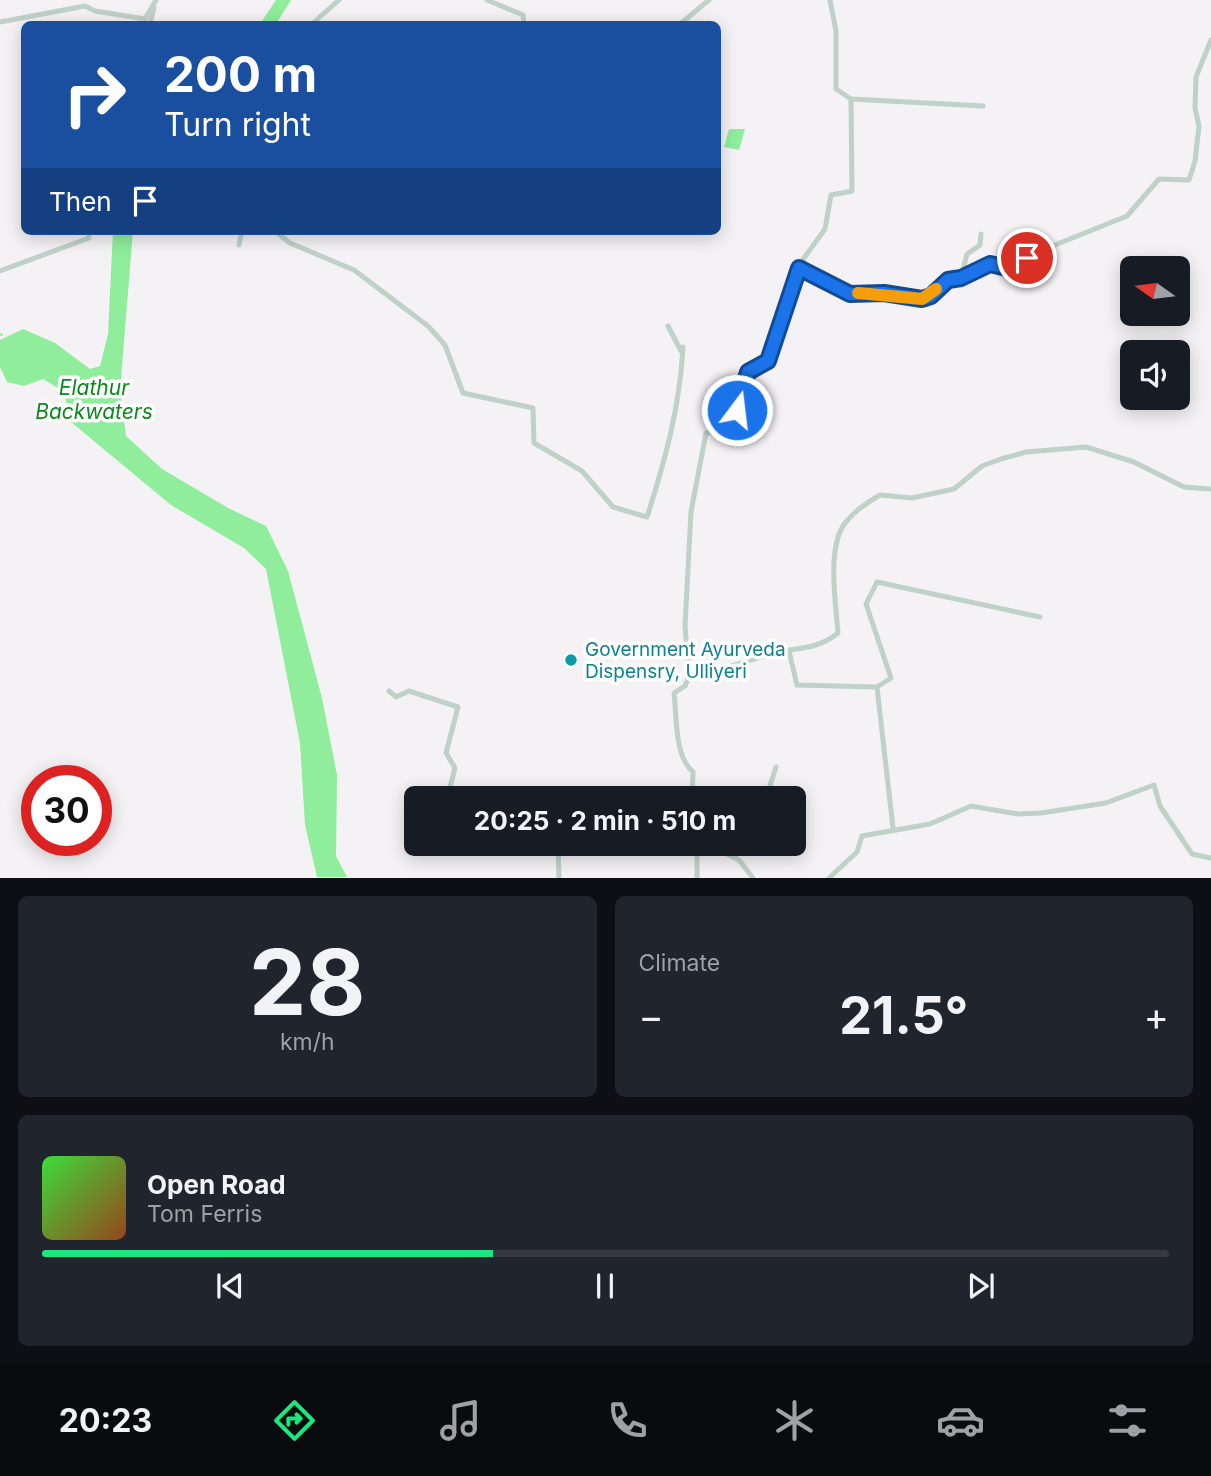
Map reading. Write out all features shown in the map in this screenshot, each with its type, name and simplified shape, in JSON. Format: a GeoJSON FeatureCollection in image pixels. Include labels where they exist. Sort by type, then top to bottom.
{"type":"FeatureCollection","features":[{"type":"Feature","properties":{"kind":"street"},"geometry":{"type":"LineString","coordinates":[[315,21],[339,0]]}},
{"type":"Feature","properties":{"kind":"street"},"geometry":{"type":"LineString","coordinates":[[487,0],[523,15],[524,21]]}},
{"type":"Feature","properties":{"kind":"street"},"geometry":{"type":"LineString","coordinates":[[684,21],[709,0]]}},
{"type":"Feature","properties":{"kind":"street"},"geometry":{"type":"LineString","coordinates":[[830,0],[836,32],[836,89],[851,99],[983,106]]}},
{"type":"Feature","properties":{"kind":"street"},"geometry":{"type":"LineString","coordinates":[[144,21],[156,2]]}},
{"type":"Feature","properties":{"kind":"street"},"geometry":{"type":"LineString","coordinates":[[151,21],[156,2]]}},
{"type":"Feature","properties":{"kind":"street"},"geometry":{"type":"LineString","coordinates":[[0,22],[87,4],[140,21]]}},
{"type":"Feature","properties":{"kind":"street"},"geometry":{"type":"LineString","coordinates":[[799,268],[850,294],[884,293],[922,299],[931,296],[942,283],[961,278],[990,264],[1007,268],[1127,216],[1159,179],[1189,180],[1195,161],[1199,126],[1195,108],[1196,77],[1211,40]]}},
{"type":"Feature","properties":{"kind":"street"},"geometry":{"type":"LineString","coordinates":[[692,786],[693,772],[687,767],[681,753],[674,693],[685,686],[690,676],[685,646],[688,549],[691,512],[706,433],[732,429],[748,372],[768,361],[799,268],[825,229],[831,195],[852,191],[851,99]]}},
{"type":"Feature","properties":{"kind":"street"},"geometry":{"type":"LineString","coordinates":[[961,278],[967,254],[980,245],[981,234]]}},
{"type":"Feature","properties":{"kind":"street"},"geometry":{"type":"LineString","coordinates":[[0,271],[89,238],[89,235]]}},
{"type":"Feature","properties":{"kind":"street"},"geometry":{"type":"LineString","coordinates":[[239,245],[241,235]]}},
{"type":"Feature","properties":{"kind":"street"},"geometry":{"type":"LineString","coordinates":[[280,235],[290,243],[354,270],[428,326],[445,345],[463,393],[533,408],[534,443],[582,471],[613,507],[647,517],[670,442],[683,351],[668,326]]}},
{"type":"Feature","properties":{"kind":"street"},"geometry":{"type":"LineString","coordinates":[[690,676],[825,643],[838,633],[833,598],[837,542],[844,523],[880,495],[912,498],[954,489],[982,466],[1001,459],[1026,452],[1086,447],[1133,462],[1184,487],[1211,489]]}},
{"type":"Feature","properties":{"kind":"street"},"geometry":{"type":"LineString","coordinates":[[789,651],[797,685],[877,687],[891,678],[866,604],[877,582],[1040,617]]}},
{"type":"Feature","properties":{"kind":"street"},"geometry":{"type":"LineString","coordinates":[[877,687],[893,828]]}},
{"type":"Feature","properties":{"kind":"street"},"geometry":{"type":"LineString","coordinates":[[389,691],[396,697],[409,691],[458,707],[446,753],[455,768],[450,786]]}},
{"type":"Feature","properties":{"kind":"street"},"geometry":{"type":"LineString","coordinates":[[770,786],[776,766]]}},
{"type":"Feature","properties":{"kind":"street"},"geometry":{"type":"LineString","coordinates":[[829,877],[857,852],[862,836],[893,828],[930,824],[971,806],[1018,814],[1041,813],[1106,803],[1154,785],[1160,806],[1192,854],[1211,858]]}},
{"type":"Feature","properties":{"kind":"street"},"geometry":{"type":"LineString","coordinates":[[558,856],[559,877]]}},
{"type":"Feature","properties":{"kind":"street"},"geometry":{"type":"LineString","coordinates":[[697,856],[697,877]]}},
{"type":"Feature","properties":{"kind":"street"},"geometry":{"type":"LineString","coordinates":[[735,857],[753,877]]}},
{"type":"Feature","properties":{"kind":"water"},"geometry":{"type":"Polygon","coordinates":[[[276,0],[291,0],[278,21],[262,21],[276,0]]]}},
{"type":"Feature","properties":{"kind":"water"},"geometry":{"type":"Polygon","coordinates":[[[729,129],[745,129],[739,150],[724,147],[729,129]]]}},
{"type":"Feature","properties":{"kind":"water","name":"Elathur Backwaters"},"geometry":{"type":"Polygon","coordinates":[[[113,235],[133,235],[120,390],[126,436],[162,469],[230,509],[266,526],[288,571],[322,698],[337,775],[336,856],[347,877],[317,877],[305,825],[300,743],[266,569],[244,548],[171,505],[71,422],[64,392],[43,379],[24,386],[7,382],[0,367],[0,340],[23,329],[55,343],[90,369],[100,366],[108,334],[113,235]]]}},
{"type":"Feature","properties":{"kind":"slow traffic"},"geometry":{"type":"LineString","coordinates":[[858,293],[884,293],[922,299],[931,296],[936,289]]}},
{"type":"Feature","properties":{"kind":"place","name":"Government Ayurveda Dispensry, Ulliyeri"},"geometry":{"type":"Point","coordinates":[571,660]}},
{"type":"Feature","properties":{"kind":"route"},"geometry":{"type":"LineString","coordinates":[[737,410],[748,372],[768,361],[775,345],[799,268],[850,294],[884,293],[922,299],[931,296],[948,280],[961,278],[990,264],[1007,268],[1027,258]]}}]}
